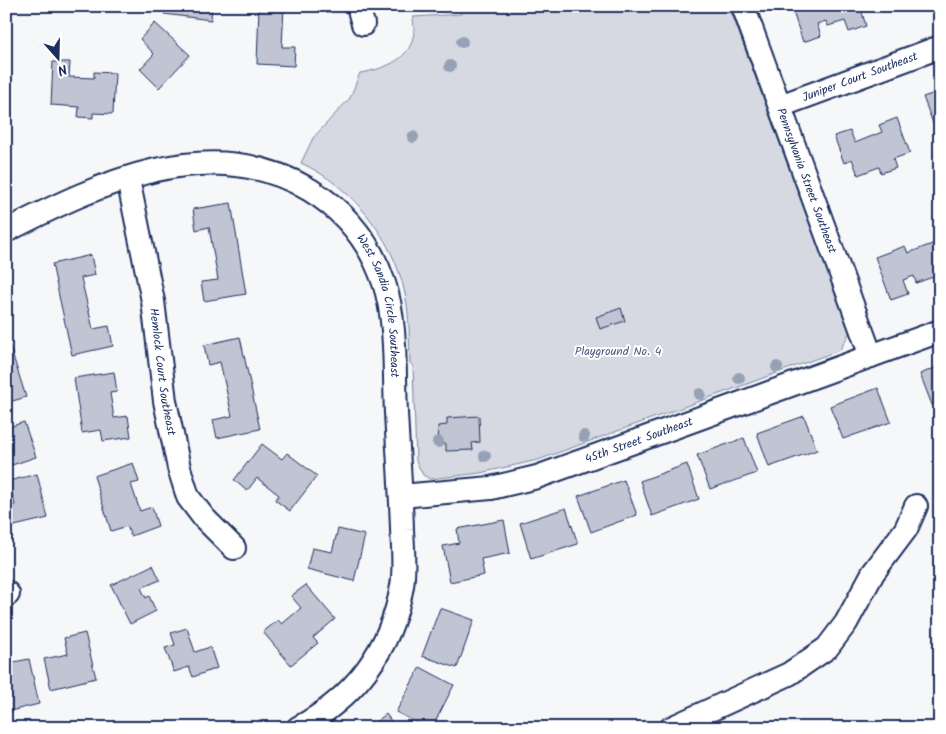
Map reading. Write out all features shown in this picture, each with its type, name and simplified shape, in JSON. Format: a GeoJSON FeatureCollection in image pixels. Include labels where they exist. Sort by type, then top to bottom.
{"type":"FeatureCollection","features":[{"type":"Feature","properties":{"kind":"street","name":"Pennsylvania Street Southeast"},"geometry":{"type":"LineString","coordinates":[[743,6],[871,356]]}},
{"type":"Feature","properties":{"kind":"street","name":"Juniper Court Southeast"},"geometry":{"type":"LineString","coordinates":[[780,106],[940,47]]}},
{"type":"Feature","properties":{"kind":"street","name":"West Sandia Circle Southeast"},"geometry":{"type":"LineString","coordinates":[[6,231],[90,190],[164,168],[217,162],[254,166],[288,176],[322,197],[350,223],[374,257],[390,307],[401,496],[402,585],[386,640],[368,669],[351,690],[298,728]]}},
{"type":"Feature","properties":{"kind":"street","name":"Hemlock Court Southeast"},"geometry":{"type":"LineString","coordinates":[[128,179],[151,293],[165,401],[179,468],[188,497],[204,518],[234,548]]}},
{"type":"Feature","properties":{"kind":"street","name":"45th Street Southeast"},"geometry":{"type":"LineString","coordinates":[[401,496],[491,488],[537,476],[940,331]]}},
{"type":"Feature","properties":{"kind":"street"},"geometry":{"type":"LineString","coordinates":[[671,728],[789,674],[828,648],[846,623],[873,573],[906,529],[916,506]]}},
{"type":"Feature","properties":{"kind":"green space","name":"Playground No. 4"},"geometry":{"type":"Polygon","coordinates":[[[464,6],[729,6],[850,332],[840,350],[538,460],[480,473],[430,479],[423,475],[416,461],[413,366],[410,363],[409,319],[407,302],[399,274],[381,234],[353,200],[337,185],[301,163],[313,138],[350,98],[360,73],[385,67],[406,52],[414,35],[413,17],[461,14],[464,6]]]}},
{"type":"Feature","properties":{"kind":"building"},"geometry":{"type":"Polygon","coordinates":[[[165,6],[212,6],[211,20],[164,14],[165,6]]]}},
{"type":"Feature","properties":{"kind":"building"},"geometry":{"type":"Polygon","coordinates":[[[259,6],[284,6],[282,47],[295,47],[294,66],[257,64],[259,6]]]}},
{"type":"Feature","properties":{"kind":"building"},"geometry":{"type":"Polygon","coordinates":[[[791,6],[860,6],[866,26],[849,32],[845,21],[828,26],[826,21],[817,24],[821,36],[803,42],[791,6]]]}},
{"type":"Feature","properties":{"kind":"building"},"geometry":{"type":"Polygon","coordinates":[[[155,23],[190,55],[159,88],[140,69],[154,54],[140,39],[155,23]]]}},
{"type":"Feature","properties":{"kind":"building"},"geometry":{"type":"Polygon","coordinates":[[[53,62],[70,62],[69,77],[94,78],[94,72],[115,73],[113,114],[93,113],[93,118],[78,117],[79,107],[51,105],[53,62]]]}},
{"type":"Feature","properties":{"kind":"building"},"geometry":{"type":"Polygon","coordinates":[[[938,92],[940,96],[939,139],[923,97],[938,92]]]}},
{"type":"Feature","properties":{"kind":"building"},"geometry":{"type":"Polygon","coordinates":[[[897,118],[910,153],[893,159],[896,168],[881,173],[879,167],[858,175],[852,159],[844,163],[834,136],[850,131],[855,143],[882,132],[879,125],[897,118]]]}},
{"type":"Feature","properties":{"kind":"building"},"geometry":{"type":"Polygon","coordinates":[[[231,203],[246,294],[204,301],[201,282],[218,280],[209,227],[196,230],[193,209],[231,203]]]}},
{"type":"Feature","properties":{"kind":"building"},"geometry":{"type":"Polygon","coordinates":[[[935,243],[940,254],[940,288],[938,289],[933,277],[916,283],[914,276],[903,280],[908,294],[891,300],[875,257],[905,246],[908,253],[935,243]]]}},
{"type":"Feature","properties":{"kind":"building"},"geometry":{"type":"Polygon","coordinates":[[[91,255],[95,275],[81,278],[93,329],[109,326],[113,346],[72,355],[52,264],[91,255]]]}},
{"type":"Feature","properties":{"kind":"building"},"geometry":{"type":"Polygon","coordinates":[[[621,308],[625,321],[600,329],[596,317],[621,308]]]}},
{"type":"Feature","properties":{"kind":"building"},"geometry":{"type":"Polygon","coordinates":[[[6,334],[26,397],[6,403],[6,334]]]}},
{"type":"Feature","properties":{"kind":"building"},"geometry":{"type":"Polygon","coordinates":[[[240,337],[260,429],[217,438],[213,420],[232,416],[220,362],[208,365],[204,345],[240,337]]]}},
{"type":"Feature","properties":{"kind":"building"},"geometry":{"type":"Polygon","coordinates":[[[940,366],[940,402],[932,405],[920,374],[940,366]]]}},
{"type":"Feature","properties":{"kind":"building"},"geometry":{"type":"Polygon","coordinates":[[[114,372],[117,392],[110,393],[114,418],[128,416],[131,437],[103,441],[101,430],[82,433],[74,378],[114,372]]]}},
{"type":"Feature","properties":{"kind":"building"},"geometry":{"type":"Polygon","coordinates":[[[878,388],[891,422],[843,439],[830,406],[878,388]]]}},
{"type":"Feature","properties":{"kind":"building"},"geometry":{"type":"Polygon","coordinates":[[[479,416],[480,442],[472,443],[473,450],[446,451],[446,444],[439,445],[438,426],[447,425],[447,418],[479,416]]]}},
{"type":"Feature","properties":{"kind":"building"},"geometry":{"type":"Polygon","coordinates":[[[804,416],[817,450],[769,467],[757,433],[804,416]]]}},
{"type":"Feature","properties":{"kind":"building"},"geometry":{"type":"Polygon","coordinates":[[[24,422],[36,457],[6,467],[6,428],[24,422]]]}},
{"type":"Feature","properties":{"kind":"building"},"geometry":{"type":"Polygon","coordinates":[[[744,438],[757,473],[710,489],[697,455],[744,438]]]}},
{"type":"Feature","properties":{"kind":"building"},"geometry":{"type":"Polygon","coordinates":[[[262,444],[282,459],[287,453],[317,476],[290,511],[275,500],[279,495],[257,478],[247,491],[234,480],[262,444]]]}},
{"type":"Feature","properties":{"kind":"building"},"geometry":{"type":"Polygon","coordinates":[[[133,463],[139,482],[131,484],[140,511],[152,507],[158,526],[131,536],[127,526],[111,531],[94,476],[133,463]]]}},
{"type":"Feature","properties":{"kind":"building"},"geometry":{"type":"Polygon","coordinates":[[[687,464],[699,499],[652,516],[640,481],[687,464]]]}},
{"type":"Feature","properties":{"kind":"building"},"geometry":{"type":"Polygon","coordinates":[[[37,474],[48,518],[6,528],[6,507],[15,505],[9,481],[37,474]]]}},
{"type":"Feature","properties":{"kind":"building"},"geometry":{"type":"Polygon","coordinates":[[[624,480],[637,515],[591,532],[578,496],[624,480]]]}},
{"type":"Feature","properties":{"kind":"building"},"geometry":{"type":"Polygon","coordinates":[[[566,508],[578,544],[531,559],[520,523],[566,508]]]}},
{"type":"Feature","properties":{"kind":"building"},"geometry":{"type":"Polygon","coordinates":[[[504,520],[510,553],[481,559],[484,575],[450,582],[443,546],[459,543],[457,529],[504,520]]]}},
{"type":"Feature","properties":{"kind":"building"},"geometry":{"type":"Polygon","coordinates":[[[338,529],[365,535],[354,581],[307,569],[312,548],[332,552],[338,529]]]}},
{"type":"Feature","properties":{"kind":"building"},"geometry":{"type":"Polygon","coordinates":[[[153,565],[160,580],[141,588],[146,598],[149,596],[156,611],[130,624],[111,585],[153,565]]]}},
{"type":"Feature","properties":{"kind":"building"},"geometry":{"type":"Polygon","coordinates":[[[306,585],[335,619],[313,638],[318,643],[291,665],[263,632],[278,620],[282,624],[301,608],[291,596],[306,585]]]}},
{"type":"Feature","properties":{"kind":"building"},"geometry":{"type":"Polygon","coordinates":[[[440,608],[474,620],[457,668],[422,656],[440,608]]]}},
{"type":"Feature","properties":{"kind":"building"},"geometry":{"type":"Polygon","coordinates":[[[187,628],[195,652],[210,647],[217,668],[193,677],[189,667],[174,672],[165,648],[175,645],[171,633],[187,628]]]}},
{"type":"Feature","properties":{"kind":"building"},"geometry":{"type":"Polygon","coordinates":[[[85,633],[96,678],[51,689],[44,659],[68,654],[64,638],[85,633]]]}},
{"type":"Feature","properties":{"kind":"building"},"geometry":{"type":"Polygon","coordinates":[[[29,659],[39,704],[6,712],[6,680],[12,678],[9,663],[29,659]]]}},
{"type":"Feature","properties":{"kind":"building"},"geometry":{"type":"Polygon","coordinates":[[[420,667],[454,685],[432,728],[427,728],[396,712],[420,667]]]}},
{"type":"Feature","properties":{"kind":"building"},"geometry":{"type":"Polygon","coordinates":[[[386,714],[396,728],[368,728],[386,714]]]}}]}
